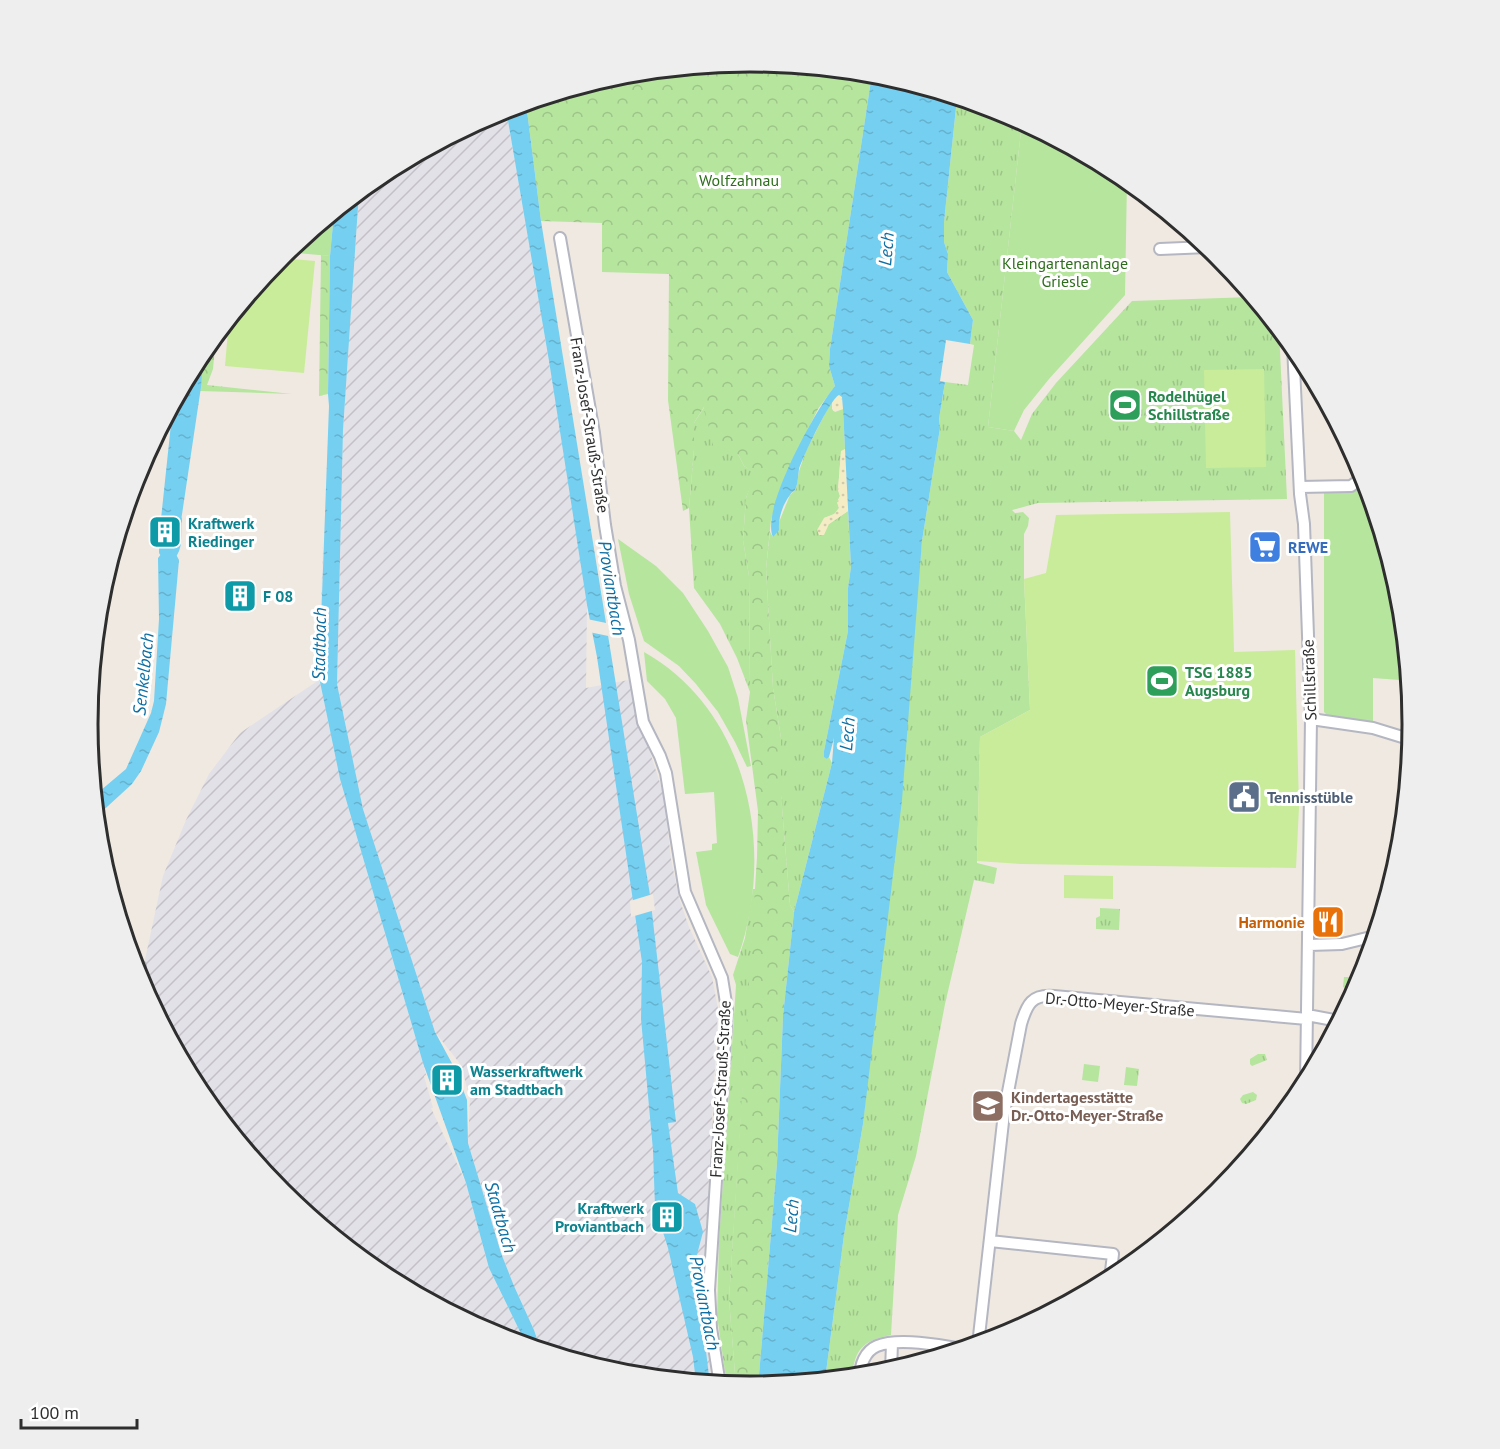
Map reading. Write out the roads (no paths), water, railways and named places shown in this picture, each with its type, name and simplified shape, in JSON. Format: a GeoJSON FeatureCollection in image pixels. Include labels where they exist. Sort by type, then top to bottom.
{"type":"FeatureCollection","features":[{"type":"Feature","properties":{"kind":"street","name":"Franz-Josef-Strauß-Straße"},"geometry":{"type":"LineString","coordinates":[[560,238],[594,433],[613,576],[628,634],[643,722],[666,773],[685,892],[722,978],[727,1009],[709,1290],[711,1328],[719,1376]]}},
{"type":"Feature","properties":{"kind":"street"},"geometry":{"type":"LineString","coordinates":[[1160,249],[1194,248]]}},
{"type":"Feature","properties":{"kind":"street","name":"Schillstraße"},"geometry":{"type":"LineString","coordinates":[[1294,363],[1304,524],[1311,719],[1306,1065]]}},
{"type":"Feature","properties":{"kind":"street"},"geometry":{"type":"LineString","coordinates":[[1300,487],[1351,486],[1356,483]]}},
{"type":"Feature","properties":{"kind":"street"},"geometry":{"type":"LineString","coordinates":[[1311,719],[1372,729],[1402,737]]}},
{"type":"Feature","properties":{"kind":"street"},"geometry":{"type":"LineString","coordinates":[[1308,945],[1342,944],[1366,938]]}},
{"type":"Feature","properties":{"kind":"street","name":"Dr.-Otto-Meyer-Straße"},"geometry":{"type":"LineString","coordinates":[[979,1335],[1004,1113],[1025,1010],[1037,998],[1045,995],[1307,1017]]}},
{"type":"Feature","properties":{"kind":"street"},"geometry":{"type":"LineString","coordinates":[[1307,1017],[1331,1020]]}},
{"type":"Feature","properties":{"kind":"street"},"geometry":{"type":"LineString","coordinates":[[990,1241],[1113,1254],[1111,1268]]}},
{"type":"Feature","properties":{"kind":"street"},"geometry":{"type":"LineString","coordinates":[[891,1361],[892,1343]]}},
{"type":"Feature","properties":{"kind":"street"},"geometry":{"type":"LineString","coordinates":[[862,1366],[864,1359],[876,1346],[892,1343],[943,1347]]}},
{"type":"Feature","properties":{"kind":"water","name":"Lech"},"geometry":{"type":"Polygon","coordinates":[[[870,84],[919,94],[956,106],[944,242],[948,254],[947,272],[973,320],[970,344],[946,340],[940,381],[945,382],[922,541],[902,800],[863,1124],[844,1235],[826,1372],[759,1377],[777,1163],[783,1016],[794,912],[832,763],[834,738],[827,759],[824,757],[824,751],[848,631],[848,588],[851,567],[843,409],[842,397],[839,395],[823,417],[811,441],[799,469],[796,488],[785,503],[780,516],[779,530],[773,537],[771,524],[782,483],[792,460],[815,416],[835,386],[829,366],[870,84]]]}},
{"type":"Feature","properties":{"kind":"water"},"geometry":{"type":"Polygon","coordinates":[[[527,112],[541,221],[650,895],[676,1122],[668,1123],[678,1193],[695,1204],[703,1232],[695,1262],[709,1376],[695,1375],[668,1248],[655,1207],[653,1150],[641,1019],[642,962],[597,657],[508,119],[527,112]]]}},
{"type":"Feature","properties":{"kind":"water"},"geometry":{"type":"Polygon","coordinates":[[[358,203],[343,430],[337,684],[363,809],[435,1032],[455,1069],[467,1100],[468,1143],[501,1253],[538,1341],[522,1335],[489,1268],[466,1183],[423,1063],[340,779],[319,677],[329,406],[330,256],[333,223],[358,203]]]}},
{"type":"Feature","properties":{"kind":"water"},"geometry":{"type":"Polygon","coordinates":[[[202,369],[181,521],[175,521],[172,547],[179,560],[166,704],[159,732],[141,771],[132,784],[103,811],[101,790],[126,769],[154,701],[159,619],[158,558],[167,547],[168,520],[161,519],[171,425],[202,369]]]}},
{"type":"Feature","properties":{"kind":"waterway","name":"Senkelbach"},"geometry":{"type":"LineString","coordinates":[[164,519],[163,552],[169,558],[175,551],[178,520]]}},
{"type":"Feature","properties":{"kind":"place","name":"Rodelhügel Schillstraße"},"geometry":{"type":"Point","coordinates":[1125,405]}},
{"type":"Feature","properties":{"kind":"place","name":"Kraftwerk Riedinger"},"geometry":{"type":"Point","coordinates":[165,532]}},
{"type":"Feature","properties":{"kind":"place","name":"REWE"},"geometry":{"type":"Point","coordinates":[1265,547]}},
{"type":"Feature","properties":{"kind":"place","name":"F 08"},"geometry":{"type":"Point","coordinates":[240,596]}},
{"type":"Feature","properties":{"kind":"place","name":"TSG 1885 Augsburg"},"geometry":{"type":"Point","coordinates":[1162,681]}},
{"type":"Feature","properties":{"kind":"place","name":"Tennisstüble"},"geometry":{"type":"Point","coordinates":[1244,797]}},
{"type":"Feature","properties":{"kind":"place","name":"Harmonie"},"geometry":{"type":"Point","coordinates":[1328,922]}},
{"type":"Feature","properties":{"kind":"place","name":"Wasserkraftwerk am Stadtbach"},"geometry":{"type":"Point","coordinates":[447,1080]}},
{"type":"Feature","properties":{"kind":"place","name":"Kindertagesstätte Dr.-Otto-Meyer-Straße"},"geometry":{"type":"Point","coordinates":[988,1106]}},
{"type":"Feature","properties":{"kind":"place","name":"Kraftwerk Proviantbach"},"geometry":{"type":"Point","coordinates":[667,1217]}},
{"type":"Feature","properties":{"kind":"park label","name":"Wolfzahnau"},"geometry":{"type":"Point","coordinates":[739,180]}},
{"type":"Feature","properties":{"kind":"park label","name":"Kleingartenanlage Griesle"},"geometry":{"type":"Point","coordinates":[1065,272]}},
{"type":"Feature","properties":{"kind":"water label","name":"Proviantbach"},"geometry":{"type":"Point","coordinates":[612,588]}},
{"type":"Feature","properties":{"kind":"water label","name":"Stadtbach"},"geometry":{"type":"Point","coordinates":[319,644]}},
{"type":"Feature","properties":{"kind":"water label","name":"Stadtbach"},"geometry":{"type":"Point","coordinates":[501,1217]}},
{"type":"Feature","properties":{"kind":"water label","name":"Proviantbach"},"geometry":{"type":"Point","coordinates":[705,1303]}}]}
